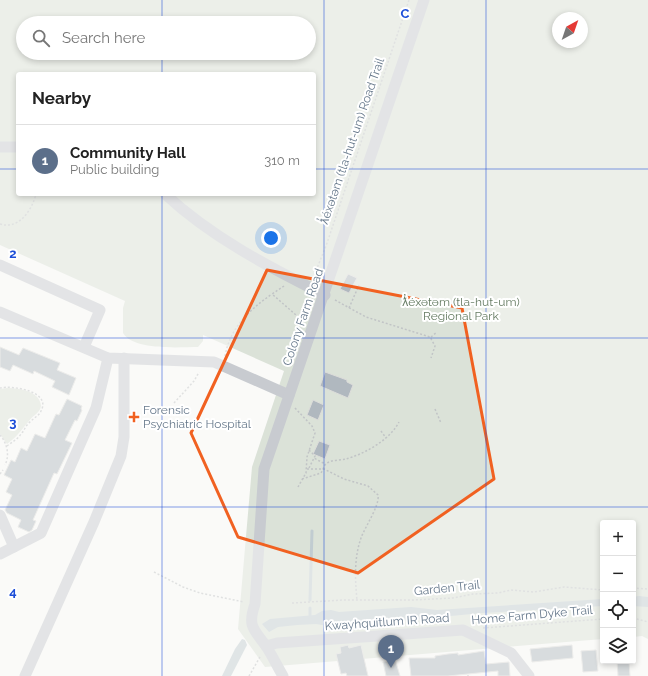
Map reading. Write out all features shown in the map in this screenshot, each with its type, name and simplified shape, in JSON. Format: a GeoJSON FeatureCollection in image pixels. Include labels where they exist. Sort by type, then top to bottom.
{"type":"FeatureCollection","features":[{"type":"Feature","properties":{"kind":"street","name":"Colony Farm Road"},"geometry":{"type":"LineString","coordinates":[[266,646],[256,634],[251,624],[254,604],[264,469],[290,400],[424,0]]}},
{"type":"Feature","properties":{"kind":"street"},"geometry":{"type":"LineString","coordinates":[[0,147],[16,147]]}},
{"type":"Feature","properties":{"kind":"street"},"geometry":{"type":"LineString","coordinates":[[167,196],[185,211],[246,252],[307,287],[325,295]]}},
{"type":"Feature","properties":{"kind":"street"},"geometry":{"type":"LineString","coordinates":[[0,264],[100,310],[84,347]]}},
{"type":"Feature","properties":{"kind":"street"},"geometry":{"type":"LineString","coordinates":[[0,312],[108,358],[200,360],[214,362],[290,400]]}},
{"type":"Feature","properties":{"kind":"street"},"geometry":{"type":"LineString","coordinates":[[0,554],[41,533],[96,408],[108,358]]}},
{"type":"Feature","properties":{"kind":"street"},"geometry":{"type":"LineString","coordinates":[[25,676],[94,522],[121,456],[124,437],[124,358]]}},
{"type":"Feature","properties":{"kind":"street"},"geometry":{"type":"LineString","coordinates":[[0,515],[14,547]]}},
{"type":"Feature","properties":{"kind":"street","name":"Kwayhquitlum IR Road"},"geometry":{"type":"LineString","coordinates":[[266,646],[277,643],[463,630],[511,653],[529,676]]}},
{"type":"Feature","properties":{"kind":"street"},"geometry":{"type":"LineString","coordinates":[[266,646],[283,676]]}},
{"type":"Feature","properties":{"kind":"path","name":"ƛ̓éxətəm (tla-hut-um) Road Trail"},"geometry":{"type":"LineString","coordinates":[[307,287],[316,273],[326,246],[409,0]]}},
{"type":"Feature","properties":{"kind":"path"},"geometry":{"type":"LineString","coordinates":[[0,224],[8,225],[21,219],[30,209],[35,196]]}},
{"type":"Feature","properties":{"kind":"path"},"geometry":{"type":"LineString","coordinates":[[349,308],[359,285]]}},
{"type":"Feature","properties":{"kind":"path"},"geometry":{"type":"LineString","coordinates":[[223,366],[227,342],[232,332],[256,305],[272,293],[296,316],[301,324],[301,329]]}},
{"type":"Feature","properties":{"kind":"path"},"geometry":{"type":"LineString","coordinates":[[325,295],[366,317],[430,337],[434,346],[431,358]]}},
{"type":"Feature","properties":{"kind":"path"},"geometry":{"type":"LineString","coordinates":[[430,337],[437,332]]}},
{"type":"Feature","properties":{"kind":"path"},"geometry":{"type":"LineString","coordinates":[[174,403],[196,378],[199,373],[200,360]]}},
{"type":"Feature","properties":{"kind":"path"},"geometry":{"type":"LineString","coordinates":[[0,388],[14,387],[28,390],[41,400],[43,405],[42,410],[27,425],[21,435],[7,446]]}},
{"type":"Feature","properties":{"kind":"path"},"geometry":{"type":"LineString","coordinates":[[290,400],[314,430],[315,436],[306,461],[308,469]]}},
{"type":"Feature","properties":{"kind":"path"},"geometry":{"type":"LineString","coordinates":[[435,409],[441,424]]}},
{"type":"Feature","properties":{"kind":"path"},"geometry":{"type":"LineString","coordinates":[[309,450],[315,456],[314,458],[325,464],[351,457],[378,445],[399,422]]}},
{"type":"Feature","properties":{"kind":"path"},"geometry":{"type":"LineString","coordinates":[[381,431],[386,438]]}},
{"type":"Feature","properties":{"kind":"path"},"geometry":{"type":"LineString","coordinates":[[0,435],[7,446],[7,461],[5,465]]}},
{"type":"Feature","properties":{"kind":"path"},"geometry":{"type":"LineString","coordinates":[[298,487],[314,458]]}},
{"type":"Feature","properties":{"kind":"path"},"geometry":{"type":"LineString","coordinates":[[302,479],[322,472],[325,464]]}},
{"type":"Feature","properties":{"kind":"path"},"geometry":{"type":"LineString","coordinates":[[308,469],[324,469],[338,476],[371,488],[378,495],[378,500],[358,549],[355,574],[357,600]]}},
{"type":"Feature","properties":{"kind":"path"},"geometry":{"type":"LineString","coordinates":[[0,474],[3,470]]}},
{"type":"Feature","properties":{"kind":"path"},"geometry":{"type":"LineString","coordinates":[[154,572],[183,587],[200,593],[254,604]]}},
{"type":"Feature","properties":{"kind":"path","name":"Garden Trail"},"geometry":{"type":"LineString","coordinates":[[292,604],[357,600],[453,598],[473,594],[511,590],[534,592],[564,587],[600,590]]}},
{"type":"Feature","properties":{"kind":"path"},"geometry":{"type":"LineString","coordinates":[[636,588],[648,589]]}},
{"type":"Feature","properties":{"kind":"path","name":"Home Farm Dyke Trail"},"geometry":{"type":"LineString","coordinates":[[463,630],[600,619]]}},
{"type":"Feature","properties":{"kind":"path"},"geometry":{"type":"LineString","coordinates":[[636,619],[648,622]]}},
{"type":"Feature","properties":{"kind":"path"},"geometry":{"type":"LineString","coordinates":[[249,676],[259,658]]}},
{"type":"Feature","properties":{"kind":"highlighted area"},"geometry":{"type":"Polygon","coordinates":[[[267,270],[462,308],[494,479],[358,573],[238,537],[191,433],[267,270]]]}},
{"type":"Feature","properties":{"kind":"green space","name":"ƛ̓éxətəm (tla-hut-um) Regional Park"},"geometry":{"type":"Polygon","coordinates":[[[0,0],[648,0],[648,639],[642,636],[636,637],[636,520],[600,520],[600,639],[265,667],[238,629],[252,467],[284,371],[203,335],[203,341],[198,347],[158,347],[137,343],[129,339],[123,333],[123,308],[125,301],[0,245],[0,0]]]}},
{"type":"Feature","properties":{"kind":"green space"},"geometry":{"type":"Polygon","coordinates":[[[7,388],[28,391],[37,397],[41,406],[38,412],[7,444],[0,434],[0,389],[7,388]]]}},
{"type":"Feature","properties":{"kind":"shaded area"},"geometry":{"type":"Polygon","coordinates":[[[636,596],[648,597],[648,607],[636,606],[636,596]]]}},
{"type":"Feature","properties":{"kind":"shaded area"},"geometry":{"type":"Polygon","coordinates":[[[600,599],[600,606],[482,613],[377,623],[328,626],[316,624],[297,625],[278,627],[269,632],[262,624],[270,619],[315,615],[322,611],[331,610],[339,612],[411,607],[437,610],[600,599]]]}},
{"type":"Feature","properties":{"kind":"shaded area"},"geometry":{"type":"Polygon","coordinates":[[[242,639],[245,640],[247,645],[231,676],[222,676],[235,649],[242,639]]]}},
{"type":"Feature","properties":{"kind":"building"},"geometry":{"type":"Polygon","coordinates":[[[348,274],[357,278],[349,293],[340,289],[348,274]]]}},
{"type":"Feature","properties":{"kind":"building"},"geometry":{"type":"Polygon","coordinates":[[[0,347],[19,355],[23,348],[60,363],[57,370],[76,378],[69,395],[52,387],[55,381],[34,371],[33,374],[13,365],[10,371],[0,367],[0,347]]]}},
{"type":"Feature","properties":{"kind":"building"},"geometry":{"type":"Polygon","coordinates":[[[325,372],[347,380],[347,382],[353,385],[348,398],[320,386],[325,372]]]}},
{"type":"Feature","properties":{"kind":"building"},"geometry":{"type":"Polygon","coordinates":[[[67,399],[82,406],[82,410],[65,440],[72,443],[57,474],[54,473],[33,520],[36,521],[32,530],[29,532],[18,527],[21,520],[7,513],[5,510],[12,495],[6,492],[12,479],[4,475],[11,460],[15,462],[21,448],[27,451],[35,434],[45,438],[56,414],[59,415],[67,399]]]}},
{"type":"Feature","properties":{"kind":"building"},"geometry":{"type":"Polygon","coordinates":[[[313,400],[324,405],[318,420],[307,415],[313,400]]]}},
{"type":"Feature","properties":{"kind":"building"},"geometry":{"type":"Polygon","coordinates":[[[319,441],[330,445],[325,459],[313,454],[319,441]]]}},
{"type":"Feature","properties":{"kind":"building"},"geometry":{"type":"Polygon","coordinates":[[[348,645],[349,648],[361,645],[368,676],[347,676],[346,673],[341,674],[336,654],[341,653],[340,647],[348,645]]]}},
{"type":"Feature","properties":{"kind":"building"},"geometry":{"type":"Polygon","coordinates":[[[572,645],[573,658],[532,662],[530,649],[572,645]]]}},
{"type":"Feature","properties":{"kind":"building"},"geometry":{"type":"Polygon","coordinates":[[[596,650],[598,671],[583,672],[581,651],[596,650]]]}},
{"type":"Feature","properties":{"kind":"building"},"geometry":{"type":"Polygon","coordinates":[[[484,651],[486,664],[509,662],[510,676],[498,676],[498,671],[448,676],[411,676],[409,658],[435,658],[435,656],[448,654],[458,653],[458,655],[484,651]]]}},
{"type":"Feature","properties":{"kind":"building"},"geometry":{"type":"Polygon","coordinates":[[[395,659],[400,676],[386,676],[383,662],[395,659]]]}},
{"type":"Feature","properties":{"kind":"building"},"geometry":{"type":"Polygon","coordinates":[[[617,664],[629,664],[630,676],[618,676],[617,664]]]}},
{"type":"Feature","properties":{"kind":"waterway"},"geometry":{"type":"LineString","coordinates":[[310,600],[312,531]]}},
{"type":"Feature","properties":{"kind":"waterway"},"geometry":{"type":"LineString","coordinates":[[310,608],[310,618]]}},
{"type":"Feature","properties":{"kind":"place","name":"Forensic Psychiatric Hospital"},"geometry":{"type":"Point","coordinates":[134,417]}},
{"type":"Feature","properties":{"kind":"place","name":"Community Hall"},"geometry":{"type":"Point","coordinates":[391,668]}}]}
